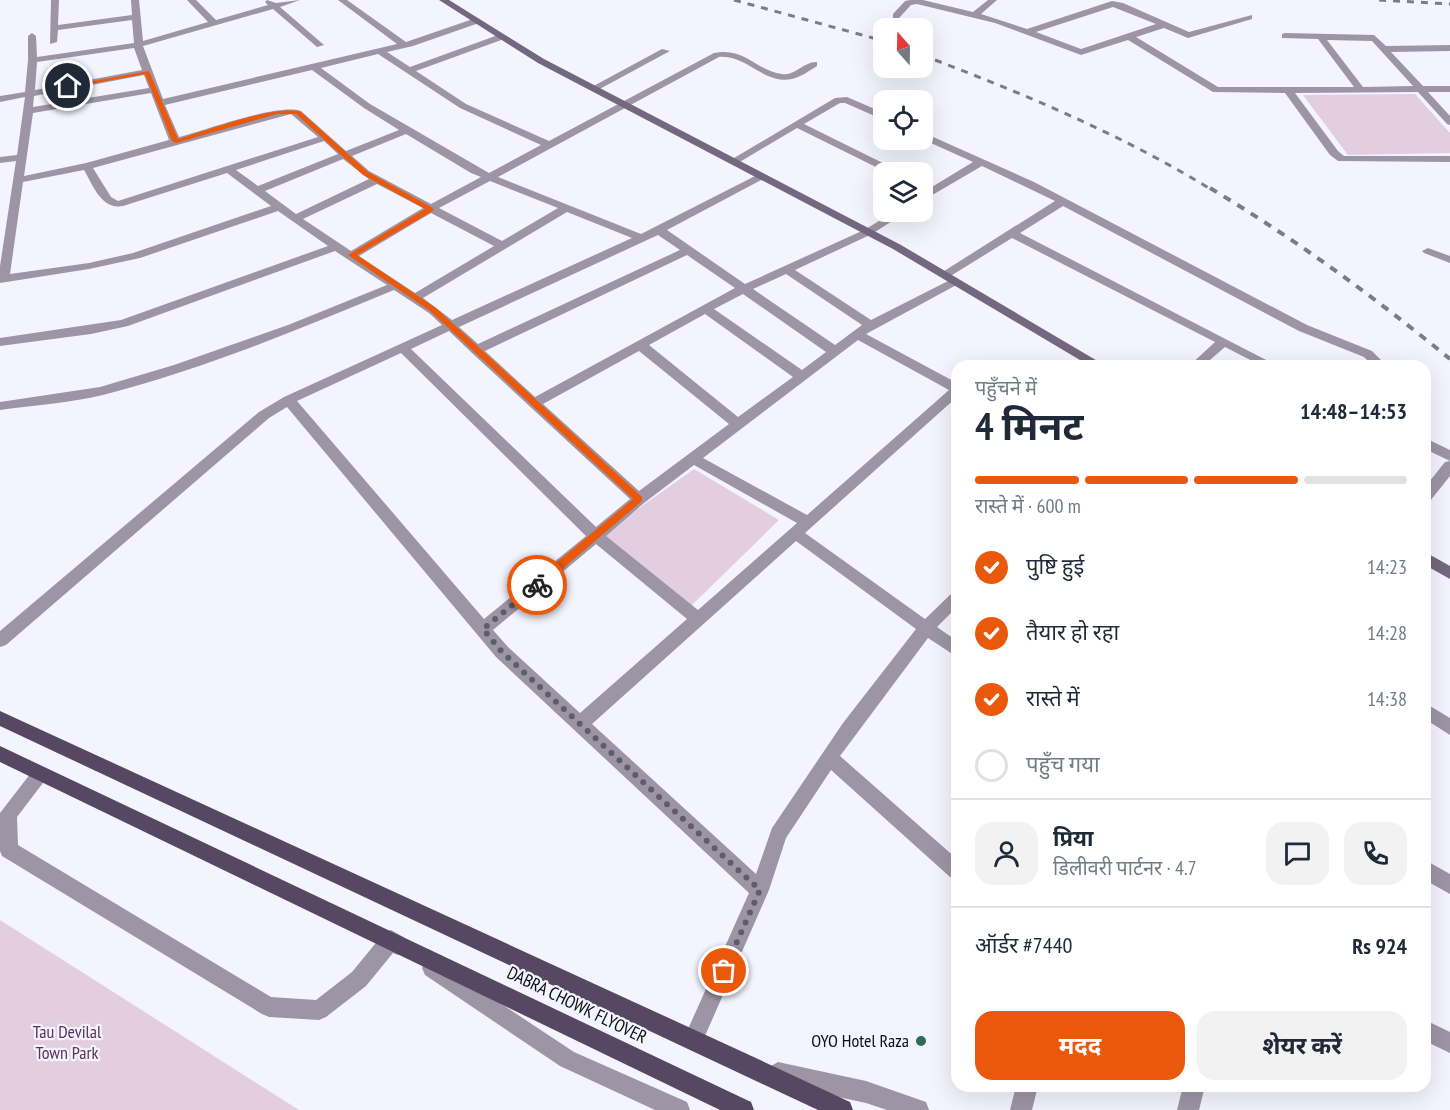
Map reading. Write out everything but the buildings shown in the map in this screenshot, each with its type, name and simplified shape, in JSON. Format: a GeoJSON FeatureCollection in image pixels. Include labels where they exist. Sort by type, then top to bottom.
{"type":"FeatureCollection","features":[{"type":"Feature","properties":{"kind":"main road"},"geometry":{"type":"LineString","coordinates":[[4,724],[694,1038],[840,1109]]}},
{"type":"Feature","properties":{"kind":"main road","name":"DABRA CHOWK FLYOVER"},"geometry":{"type":"LineString","coordinates":[[0,754],[743,1110]]}},
{"type":"Feature","properties":{"kind":"street"},"geometry":{"type":"LineString","coordinates":[[53,42],[55,0]]}},
{"type":"Feature","properties":{"kind":"street"},"geometry":{"type":"LineString","coordinates":[[135,0],[138,45],[176,141]]}},
{"type":"Feature","properties":{"kind":"street"},"geometry":{"type":"LineString","coordinates":[[191,0],[215,24]]}},
{"type":"Feature","properties":{"kind":"street"},"geometry":{"type":"LineString","coordinates":[[267,0],[321,45]]}},
{"type":"Feature","properties":{"kind":"street"},"geometry":{"type":"LineString","coordinates":[[33,60],[138,45],[296,0]]}},
{"type":"Feature","properties":{"kind":"street"},"geometry":{"type":"LineString","coordinates":[[342,0],[404,45]]}},
{"type":"Feature","properties":{"kind":"street"},"geometry":{"type":"LineString","coordinates":[[443,0],[501,37],[593,89],[868,232],[1090,360]]}},
{"type":"Feature","properties":{"kind":"street"},"geometry":{"type":"LineString","coordinates":[[975,15],[993,0]]}},
{"type":"Feature","properties":{"kind":"street"},"geometry":{"type":"LineString","coordinates":[[896,16],[908,3],[917,1],[975,15],[1081,52],[1166,24]]}},
{"type":"Feature","properties":{"kind":"street"},"geometry":{"type":"LineString","coordinates":[[1027,32],[1112,4],[1120,5],[1184,33],[1193,34],[1249,17]]}},
{"type":"Feature","properties":{"kind":"street"},"geometry":{"type":"LineString","coordinates":[[54,28],[137,17]]}},
{"type":"Feature","properties":{"kind":"street"},"geometry":{"type":"LineString","coordinates":[[160,103],[404,45],[476,21]]}},
{"type":"Feature","properties":{"kind":"street"},"geometry":{"type":"LineString","coordinates":[[32,36],[33,60],[28,111],[2,278],[89,266],[136,256],[280,207]]}},
{"type":"Feature","properties":{"kind":"street"},"geometry":{"type":"LineString","coordinates":[[1128,36],[1216,90],[1450,89]]}},
{"type":"Feature","properties":{"kind":"street"},"geometry":{"type":"LineString","coordinates":[[1285,36],[1369,37],[1384,49],[1450,122]]}},
{"type":"Feature","properties":{"kind":"street"},"geometry":{"type":"LineString","coordinates":[[1320,36],[1361,90]]}},
{"type":"Feature","properties":{"kind":"street"},"geometry":{"type":"LineString","coordinates":[[408,71],[501,37]]}},
{"type":"Feature","properties":{"kind":"street"},"geometry":{"type":"LineString","coordinates":[[1384,49],[1450,48]]}},
{"type":"Feature","properties":{"kind":"street"},"geometry":{"type":"LineString","coordinates":[[379,51],[463,106],[549,145]]}},
{"type":"Feature","properties":{"kind":"street"},"geometry":{"type":"LineString","coordinates":[[593,89],[665,51]]}},
{"type":"Feature","properties":{"kind":"street"},"geometry":{"type":"LineString","coordinates":[[352,255],[430,209],[623,104],[721,54],[732,55],[784,77],[793,76],[814,64]]}},
{"type":"Feature","properties":{"kind":"street"},"geometry":{"type":"LineString","coordinates":[[314,67],[367,106],[475,171],[641,238]]}},
{"type":"Feature","properties":{"kind":"street"},"geometry":{"type":"LineString","coordinates":[[0,99],[147,72]]}},
{"type":"Feature","properties":{"kind":"street"},"geometry":{"type":"LineString","coordinates":[[28,111],[154,90]]}},
{"type":"Feature","properties":{"kind":"street"},"geometry":{"type":"LineString","coordinates":[[1288,90],[1334,153],[1342,159],[1450,159]]}},
{"type":"Feature","properties":{"kind":"street"},"geometry":{"type":"LineString","coordinates":[[734,161],[838,100],[847,100],[873,112]]}},
{"type":"Feature","properties":{"kind":"street"},"geometry":{"type":"LineString","coordinates":[[18,180],[87,166],[285,111],[298,113],[327,137],[356,166],[376,180],[502,246]]}},
{"type":"Feature","properties":{"kind":"street"},"geometry":{"type":"LineString","coordinates":[[796,124],[873,162]]}},
{"type":"Feature","properties":{"kind":"street"},"geometry":{"type":"LineString","coordinates":[[257,190],[407,130]]}},
{"type":"Feature","properties":{"kind":"street"},"geometry":{"type":"LineString","coordinates":[[87,166],[107,199],[111,203],[119,204],[327,137]]}},
{"type":"Feature","properties":{"kind":"street"},"geometry":{"type":"LineString","coordinates":[[933,140],[1063,201],[1303,328],[1368,354],[1375,360]]}},
{"type":"Feature","properties":{"kind":"street"},"geometry":{"type":"LineString","coordinates":[[0,160],[21,157]]}},
{"type":"Feature","properties":{"kind":"street"},"geometry":{"type":"LineString","coordinates":[[933,189],[981,162]]}},
{"type":"Feature","properties":{"kind":"street"},"geometry":{"type":"LineString","coordinates":[[229,169],[296,219],[415,298],[450,326],[639,499]]}},
{"type":"Feature","properties":{"kind":"street"},"geometry":{"type":"LineString","coordinates":[[0,640],[243,430],[289,400],[659,230],[761,176]]}},
{"type":"Feature","properties":{"kind":"street"},"geometry":{"type":"LineString","coordinates":[[296,219],[376,180]]}},
{"type":"Feature","properties":{"kind":"street"},"geometry":{"type":"LineString","coordinates":[[483,629],[639,499],[857,334],[951,278],[1011,234],[1063,201]]}},
{"type":"Feature","properties":{"kind":"street"},"geometry":{"type":"LineString","coordinates":[[415,298],[566,208]]}},
{"type":"Feature","properties":{"kind":"street"},"geometry":{"type":"LineString","coordinates":[[534,403],[706,309],[884,222]]}},
{"type":"Feature","properties":{"kind":"street"},"geometry":{"type":"LineString","coordinates":[[659,230],[834,351]]}},
{"type":"Feature","properties":{"kind":"street"},"geometry":{"type":"LineString","coordinates":[[1011,234],[1260,360]]}},
{"type":"Feature","properties":{"kind":"street"},"geometry":{"type":"LineString","coordinates":[[0,342],[91,330],[124,323],[338,246]]}},
{"type":"Feature","properties":{"kind":"street"},"geometry":{"type":"LineString","coordinates":[[476,350],[688,250]]}},
{"type":"Feature","properties":{"kind":"street"},"geometry":{"type":"LineString","coordinates":[[1428,251],[1450,260]]}},
{"type":"Feature","properties":{"kind":"street"},"geometry":{"type":"LineString","coordinates":[[787,270],[870,325]]}},
{"type":"Feature","properties":{"kind":"street"},"geometry":{"type":"LineString","coordinates":[[0,406],[101,391],[179,368],[292,328],[396,285]]}},
{"type":"Feature","properties":{"kind":"street"},"geometry":{"type":"LineString","coordinates":[[706,309],[801,376]]}},
{"type":"Feature","properties":{"kind":"street"},"geometry":{"type":"LineString","coordinates":[[857,334],[951,387]]}},
{"type":"Feature","properties":{"kind":"street"},"geometry":{"type":"LineString","coordinates":[[1202,360],[1223,342]]}},
{"type":"Feature","properties":{"kind":"street"},"geometry":{"type":"LineString","coordinates":[[640,345],[738,424]]}},
{"type":"Feature","properties":{"kind":"street"},"geometry":{"type":"LineString","coordinates":[[403,348],[596,536],[698,619]]}},
{"type":"Feature","properties":{"kind":"street"},"geometry":{"type":"LineString","coordinates":[[580,724],[951,395]]}},
{"type":"Feature","properties":{"kind":"street"},"geometry":{"type":"LineString","coordinates":[[289,400],[502,652],[760,890]]}},
{"type":"Feature","properties":{"kind":"street"},"geometry":{"type":"LineString","coordinates":[[1431,446],[1450,456]]}},
{"type":"Feature","properties":{"kind":"street"},"geometry":{"type":"LineString","coordinates":[[692,458],[808,522]]}},
{"type":"Feature","properties":{"kind":"street"},"geometry":{"type":"LineString","coordinates":[[1431,490],[1450,466]]}},
{"type":"Feature","properties":{"kind":"street"},"geometry":{"type":"LineString","coordinates":[[795,533],[951,645]]}},
{"type":"Feature","properties":{"kind":"street"},"geometry":{"type":"LineString","coordinates":[[1431,562],[1450,573]]}},
{"type":"Feature","properties":{"kind":"street"},"geometry":{"type":"LineString","coordinates":[[694,1038],[760,890],[778,834],[849,728],[927,627],[951,603]]}},
{"type":"Feature","properties":{"kind":"street"},"geometry":{"type":"LineString","coordinates":[[1431,714],[1450,728]]}},
{"type":"Feature","properties":{"kind":"street"},"geometry":{"type":"LineString","coordinates":[[829,758],[951,866]]}},
{"type":"Feature","properties":{"kind":"street"},"geometry":{"type":"LineString","coordinates":[[40,775],[8,814],[9,850],[270,1006],[319,1010],[359,979],[391,940],[567,1059],[679,1110]]}},
{"type":"Feature","properties":{"kind":"street"},"geometry":{"type":"LineString","coordinates":[[1431,873],[1450,885]]}},
{"type":"Feature","properties":{"kind":"street"},"geometry":{"type":"LineString","coordinates":[[1431,1033],[1450,1043]]}},
{"type":"Feature","properties":{"kind":"street"},"geometry":{"type":"LineString","coordinates":[[761,1070],[866,1092],[918,1110]]}},
{"type":"Feature","properties":{"kind":"street"},"geometry":{"type":"LineString","coordinates":[[1021,1110],[1026,1092]]}},
{"type":"Feature","properties":{"kind":"street"},"geometry":{"type":"LineString","coordinates":[[1188,1110],[1192,1092]]}},
{"type":"Feature","properties":{"kind":"green space"},"geometry":{"type":"Polygon","coordinates":[[[1415,94],[1450,133],[1450,153],[1348,155],[1303,95],[1415,94]]]}},
{"type":"Feature","properties":{"kind":"green space"},"geometry":{"type":"Polygon","coordinates":[[[694,469],[779,520],[691,606],[601,535],[694,469]]]}},
{"type":"Feature","properties":{"kind":"green space","name":"Tau Devilal Town Park"},"geometry":{"type":"Polygon","coordinates":[[[0,920],[299,1110],[0,1110],[0,920]]]}},
{"type":"Feature","properties":{"kind":"railway"},"geometry":{"type":"LineString","coordinates":[[734,0],[873,38]]}},
{"type":"Feature","properties":{"kind":"railway"},"geometry":{"type":"LineString","coordinates":[[1379,0],[1450,4]]}},
{"type":"Feature","properties":{"kind":"railway"},"geometry":{"type":"LineString","coordinates":[[933,59],[997,84],[1107,133],[1212,190]]}},
{"type":"Feature","properties":{"kind":"railway"},"geometry":{"type":"LineString","coordinates":[[1210,188],[1273,227],[1333,269],[1450,359]]}},
{"type":"Feature","properties":{"kind":"way so far"},"geometry":{"type":"LineString","coordinates":[[537,585],[483,629],[502,652],[760,890],[724,971]]}},
{"type":"Feature","properties":{"kind":"place","name":"OYO Hotel Raza"},"geometry":{"type":"Point","coordinates":[921,1041]}},
{"type":"Feature","properties":{"kind":"route"},"geometry":{"type":"LineString","coordinates":[[68,86],[147,72],[176,141],[277,112],[298,113],[365,173],[430,209],[352,255],[433,310],[639,499],[537,585]]}}]}
